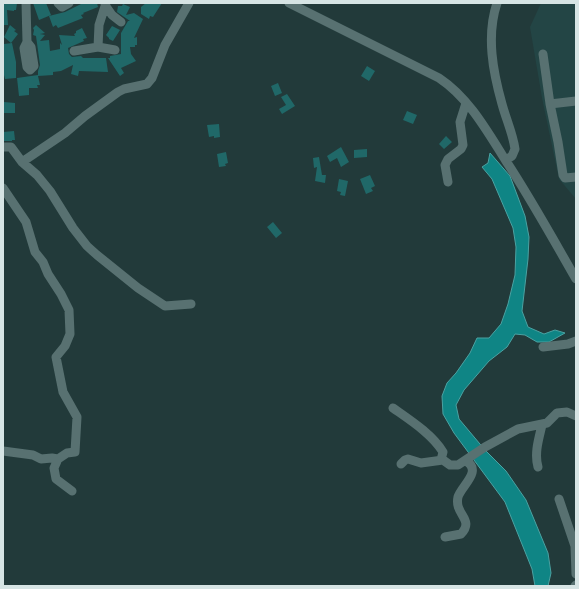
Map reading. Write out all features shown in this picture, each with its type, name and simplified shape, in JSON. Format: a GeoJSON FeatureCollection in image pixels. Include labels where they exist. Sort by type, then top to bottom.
{"type":"FeatureCollection","features":[{"type":"Feature","properties":{"kind":"street"},"geometry":{"type":"LineString","coordinates":[[26,3],[27,42]]}},
{"type":"Feature","properties":{"kind":"street"},"geometry":{"type":"LineString","coordinates":[[58,3],[62,7],[69,3]]}},
{"type":"Feature","properties":{"kind":"street"},"geometry":{"type":"LineString","coordinates":[[22,162],[65,133],[85,116],[118,92],[147,84],[152,78],[165,45],[189,3]]}},
{"type":"Feature","properties":{"kind":"street"},"geometry":{"type":"LineString","coordinates":[[289,3],[439,78],[450,85],[466,103],[490,135],[526,191],[576,279]]}},
{"type":"Feature","properties":{"kind":"street"},"geometry":{"type":"LineString","coordinates":[[497,3],[491,33],[493,60],[502,105],[515,149],[512,156],[506,160]]}},
{"type":"Feature","properties":{"kind":"street"},"geometry":{"type":"LineString","coordinates":[[105,4],[112,15],[121,22]]}},
{"type":"Feature","properties":{"kind":"street"},"geometry":{"type":"LineString","coordinates":[[98,47],[99,25],[105,4]]}},
{"type":"Feature","properties":{"kind":"street"},"geometry":{"type":"LineString","coordinates":[[74,51],[98,47],[115,50]]}},
{"type":"Feature","properties":{"kind":"street"},"geometry":{"type":"LineString","coordinates":[[543,54],[550,104],[563,175],[565,178],[576,177]]}},
{"type":"Feature","properties":{"kind":"street"},"geometry":{"type":"LineString","coordinates":[[550,104],[576,101]]}},
{"type":"Feature","properties":{"kind":"street"},"geometry":{"type":"LineString","coordinates":[[448,182],[445,165],[448,159],[461,149],[460,122],[466,103]]}},
{"type":"Feature","properties":{"kind":"street"},"geometry":{"type":"LineString","coordinates":[[3,147],[11,147],[22,162],[37,176],[50,191],[87,246],[97,255],[138,288],[164,306],[191,304]]}},
{"type":"Feature","properties":{"kind":"street"},"geometry":{"type":"LineString","coordinates":[[3,188],[26,222],[36,252],[69,310],[70,334],[65,346],[56,357],[63,392],[77,417],[75,452],[67,453],[58,459],[54,468],[56,479],[72,491]]}},
{"type":"Feature","properties":{"kind":"street"},"geometry":{"type":"LineString","coordinates":[[543,347],[568,344],[576,341]]}},
{"type":"Feature","properties":{"kind":"street"},"geometry":{"type":"LineString","coordinates":[[393,408],[432,438],[443,452],[441,460]]}},
{"type":"Feature","properties":{"kind":"street"},"geometry":{"type":"LineString","coordinates":[[402,464],[408,459],[421,463],[441,460],[455,466],[518,429],[547,423],[557,413],[567,412],[576,416]]}},
{"type":"Feature","properties":{"kind":"street"},"geometry":{"type":"LineString","coordinates":[[538,467],[537,443],[542,425]]}},
{"type":"Feature","properties":{"kind":"street"},"geometry":{"type":"LineString","coordinates":[[3,451],[33,455],[41,460],[52,458],[58,459]]}},
{"type":"Feature","properties":{"kind":"street"},"geometry":{"type":"LineString","coordinates":[[445,537],[461,534],[465,528],[466,520],[458,510],[458,497],[460,491],[473,472],[473,467],[468,459]]}},
{"type":"Feature","properties":{"kind":"street"},"geometry":{"type":"LineString","coordinates":[[559,499],[575,546],[576,574]]}},
{"type":"Feature","properties":{"kind":"shaded area"},"geometry":{"type":"Polygon","coordinates":[[[541,3],[576,3],[576,199],[559,179],[542,98],[530,27],[541,3]]]}},
{"type":"Feature","properties":{"kind":"water"},"geometry":{"type":"Polygon","coordinates":[[[490,153],[510,176],[525,216],[529,237],[522,311],[528,327],[544,334],[555,330],[565,333],[549,342],[537,342],[525,335],[515,334],[507,347],[489,361],[464,390],[456,405],[459,419],[485,450],[506,471],[526,500],[548,553],[551,573],[548,586],[535,586],[532,569],[505,502],[454,433],[443,414],[442,396],[447,383],[470,353],[477,338],[489,338],[501,324],[508,304],[515,275],[516,247],[513,228],[492,179],[482,167],[488,163],[490,153]]]}},
{"type":"Feature","properties":{"kind":"building"},"geometry":{"type":"Polygon","coordinates":[[[3,3],[17,3],[16,10],[7,10],[8,25],[3,25],[3,3]]]}},
{"type":"Feature","properties":{"kind":"building"},"geometry":{"type":"Polygon","coordinates":[[[33,3],[46,3],[51,15],[39,20],[33,3]]]}},
{"type":"Feature","properties":{"kind":"building"},"geometry":{"type":"Polygon","coordinates":[[[83,3],[97,3],[98,7],[83,13],[84,14],[81,15],[83,18],[58,28],[56,25],[53,27],[49,16],[65,12],[83,3]]]}},
{"type":"Feature","properties":{"kind":"building"},"geometry":{"type":"Polygon","coordinates":[[[146,3],[162,3],[153,17],[150,16],[149,19],[141,14],[141,7],[146,3]]]}},
{"type":"Feature","properties":{"kind":"building"},"geometry":{"type":"Polygon","coordinates":[[[123,4],[130,7],[126,15],[134,13],[143,19],[134,38],[137,37],[137,45],[135,45],[135,47],[130,47],[131,54],[136,61],[121,68],[124,73],[120,76],[108,58],[110,58],[110,56],[121,54],[121,33],[128,21],[130,21],[117,12],[118,6],[122,6],[123,4]]]}},
{"type":"Feature","properties":{"kind":"building"},"geometry":{"type":"Polygon","coordinates":[[[10,25],[18,34],[11,43],[4,37],[10,25]]]}},
{"type":"Feature","properties":{"kind":"building"},"geometry":{"type":"Polygon","coordinates":[[[36,25],[45,33],[40,34],[45,35],[40,41],[49,40],[50,51],[60,49],[60,43],[62,45],[59,35],[75,36],[74,34],[76,31],[82,28],[87,38],[83,39],[84,41],[68,48],[69,54],[72,57],[81,56],[83,58],[106,58],[108,72],[79,71],[78,76],[71,74],[73,65],[61,71],[53,72],[53,75],[38,76],[40,85],[37,85],[38,88],[29,88],[29,95],[19,96],[17,78],[38,75],[40,65],[36,36],[33,35],[33,28],[36,25]]]}},
{"type":"Feature","properties":{"kind":"building"},"geometry":{"type":"Polygon","coordinates":[[[112,26],[120,30],[113,41],[106,35],[112,26]]]}},
{"type":"Feature","properties":{"kind":"building"},"geometry":{"type":"Polygon","coordinates":[[[12,43],[16,62],[16,78],[5,79],[3,71],[3,48],[4,44],[12,43]]]}},
{"type":"Feature","properties":{"kind":"building"},"geometry":{"type":"Polygon","coordinates":[[[367,66],[375,71],[369,81],[361,76],[367,66]]]}},
{"type":"Feature","properties":{"kind":"building"},"geometry":{"type":"Polygon","coordinates":[[[278,83],[282,93],[275,96],[271,86],[278,83]]]}},
{"type":"Feature","properties":{"kind":"building"},"geometry":{"type":"Polygon","coordinates":[[[287,94],[295,106],[282,114],[279,109],[286,105],[281,97],[287,94]]]}},
{"type":"Feature","properties":{"kind":"building"},"geometry":{"type":"Polygon","coordinates":[[[4,102],[15,103],[15,113],[4,113],[4,102]]]}},
{"type":"Feature","properties":{"kind":"building"},"geometry":{"type":"Polygon","coordinates":[[[407,111],[417,115],[413,124],[403,120],[407,111]]]}},
{"type":"Feature","properties":{"kind":"building"},"geometry":{"type":"Polygon","coordinates":[[[219,124],[220,137],[209,137],[207,125],[219,124]]]}},
{"type":"Feature","properties":{"kind":"building"},"geometry":{"type":"Polygon","coordinates":[[[14,131],[15,140],[3,141],[3,132],[14,131]]]}},
{"type":"Feature","properties":{"kind":"building"},"geometry":{"type":"Polygon","coordinates":[[[446,136],[452,142],[444,149],[439,144],[446,136]]]}},
{"type":"Feature","properties":{"kind":"building"},"geometry":{"type":"Polygon","coordinates":[[[341,147],[349,162],[341,167],[337,158],[330,162],[327,156],[341,147]]]}},
{"type":"Feature","properties":{"kind":"building"},"geometry":{"type":"Polygon","coordinates":[[[367,149],[367,157],[354,158],[354,150],[367,149]]]}},
{"type":"Feature","properties":{"kind":"building"},"geometry":{"type":"Polygon","coordinates":[[[226,152],[228,163],[225,164],[226,166],[219,167],[217,154],[226,152]]]}},
{"type":"Feature","properties":{"kind":"building"},"geometry":{"type":"Polygon","coordinates":[[[319,157],[322,175],[326,175],[325,183],[315,181],[317,167],[314,168],[313,158],[319,157]]]}},
{"type":"Feature","properties":{"kind":"building"},"geometry":{"type":"Polygon","coordinates":[[[370,175],[375,186],[371,188],[373,191],[366,194],[360,179],[370,175]]]}},
{"type":"Feature","properties":{"kind":"building"},"geometry":{"type":"Polygon","coordinates":[[[339,179],[348,181],[345,196],[340,195],[341,192],[337,191],[339,179]]]}},
{"type":"Feature","properties":{"kind":"building"},"geometry":{"type":"Polygon","coordinates":[[[273,222],[282,233],[276,238],[267,227],[273,222]]]}}]}
